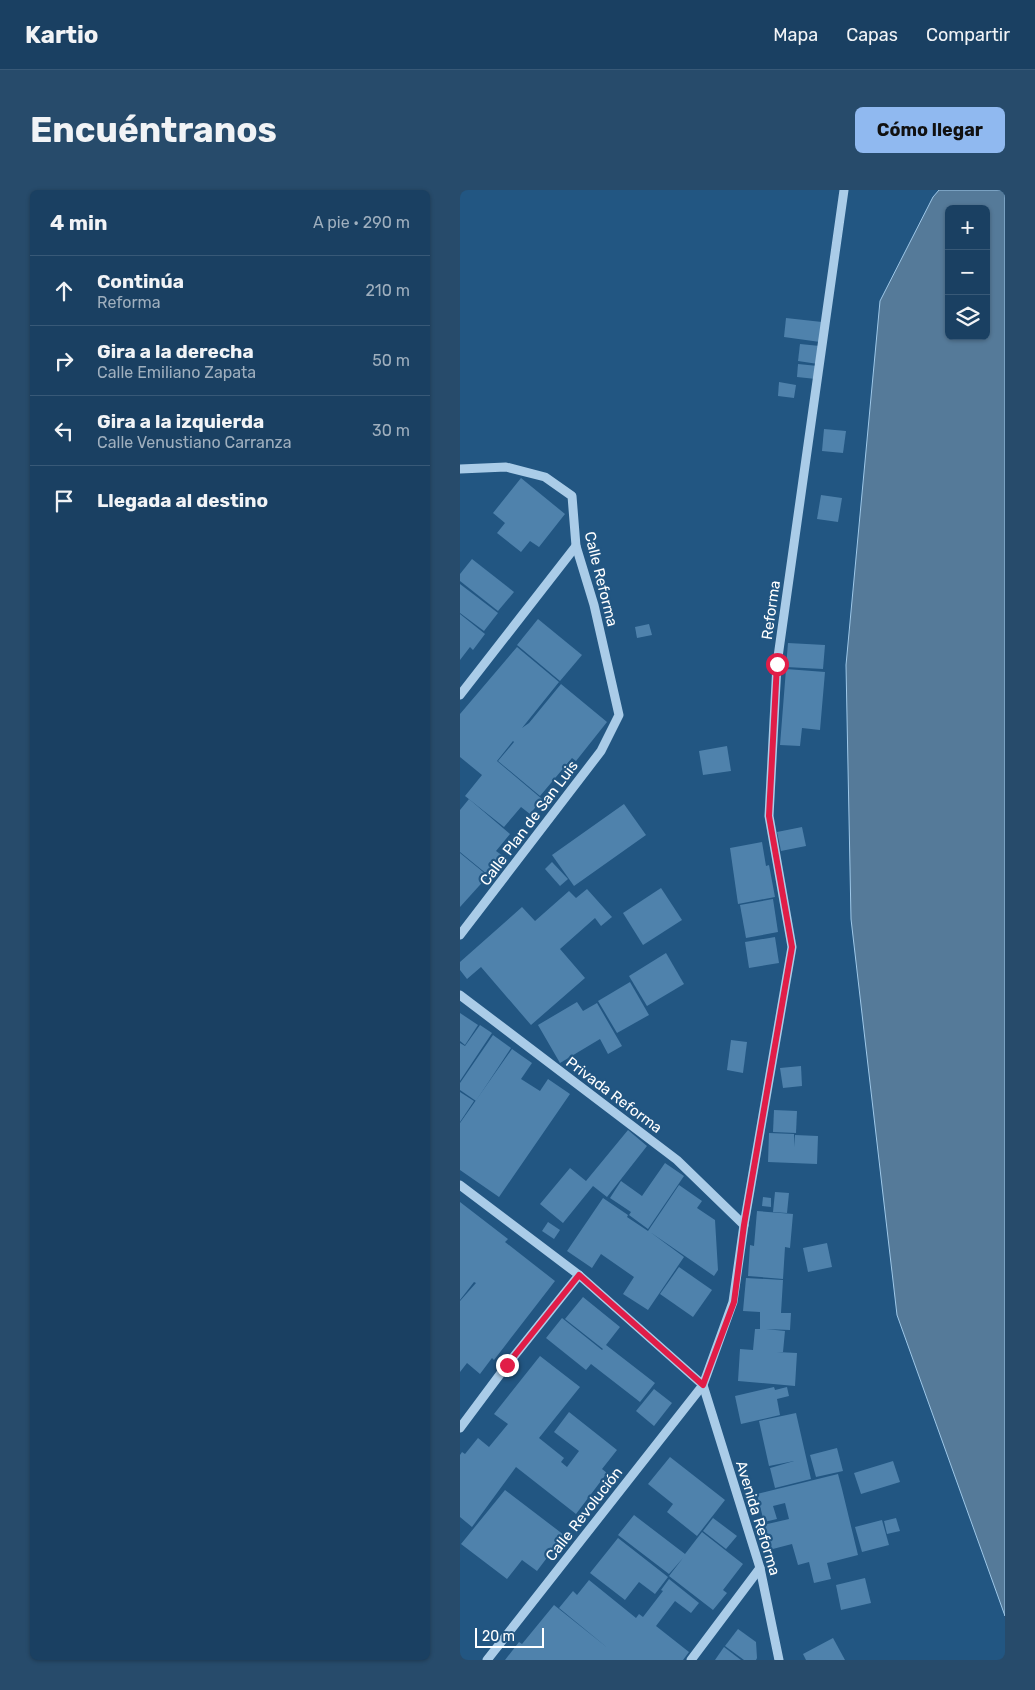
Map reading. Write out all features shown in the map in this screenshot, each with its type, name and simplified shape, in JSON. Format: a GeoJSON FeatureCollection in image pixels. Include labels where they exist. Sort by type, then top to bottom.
{"type":"FeatureCollection","features":[{"type":"Feature","properties":{"kind":"street","name":"Reforma"},"geometry":{"type":"LineString","coordinates":[[703,1385],[734,1302],[744,1225],[792,947],[769,816],[777,664],[844,190]]}},
{"type":"Feature","properties":{"kind":"street","name":"Calle Reforma"},"geometry":{"type":"LineString","coordinates":[[460,469],[506,468],[545,477],[572,496],[576,546],[594,605],[619,716],[601,751]]}},
{"type":"Feature","properties":{"kind":"street"},"geometry":{"type":"LineString","coordinates":[[460,695],[576,546]]}},
{"type":"Feature","properties":{"kind":"street","name":"Calle Plan de San Luis"},"geometry":{"type":"LineString","coordinates":[[460,935],[601,751]]}},
{"type":"Feature","properties":{"kind":"street","name":"Privada Reforma"},"geometry":{"type":"LineString","coordinates":[[460,996],[677,1160],[744,1225]]}},
{"type":"Feature","properties":{"kind":"street"},"geometry":{"type":"LineString","coordinates":[[460,1186],[579,1275],[703,1385]]}},
{"type":"Feature","properties":{"kind":"street"},"geometry":{"type":"LineString","coordinates":[[460,1428],[507,1365],[579,1275]]}},
{"type":"Feature","properties":{"kind":"street","name":"Avenida Reforma"},"geometry":{"type":"LineString","coordinates":[[703,1385],[760,1568],[779,1660]]}},
{"type":"Feature","properties":{"kind":"street","name":"Calle Revolución"},"geometry":{"type":"LineString","coordinates":[[487,1660],[703,1385]]}},
{"type":"Feature","properties":{"kind":"street"},"geometry":{"type":"LineString","coordinates":[[691,1660],[760,1568]]}},
{"type":"Feature","properties":{"kind":"water"},"geometry":{"type":"Polygon","coordinates":[[[939,190],[1005,190],[1005,1616],[897,1315],[851,919],[846,665],[880,301],[933,197],[939,190]]]}},
{"type":"Feature","properties":{"kind":"building"},"geometry":{"type":"Polygon","coordinates":[[[786,318],[822,322],[820,342],[784,337],[786,318]]]}},
{"type":"Feature","properties":{"kind":"building"},"geometry":{"type":"Polygon","coordinates":[[[800,344],[820,346],[818,364],[798,361],[800,344]]]}},
{"type":"Feature","properties":{"kind":"building"},"geometry":{"type":"Polygon","coordinates":[[[798,364],[818,366],[816,379],[797,377],[798,364]]]}},
{"type":"Feature","properties":{"kind":"building"},"geometry":{"type":"Polygon","coordinates":[[[779,382],[796,385],[794,398],[778,396],[779,382]]]}},
{"type":"Feature","properties":{"kind":"building"},"geometry":{"type":"Polygon","coordinates":[[[824,429],[846,431],[843,453],[822,451],[824,429]]]}},
{"type":"Feature","properties":{"kind":"building"},"geometry":{"type":"Polygon","coordinates":[[[521,478],[565,514],[539,547],[530,541],[521,552],[497,533],[505,523],[493,513],[521,478]]]}},
{"type":"Feature","properties":{"kind":"building"},"geometry":{"type":"Polygon","coordinates":[[[821,495],[842,498],[838,522],[817,519],[821,495]]]}},
{"type":"Feature","properties":{"kind":"building"},"geometry":{"type":"Polygon","coordinates":[[[472,559],[514,592],[498,611],[460,581],[460,574],[472,559]]]}},
{"type":"Feature","properties":{"kind":"building"},"geometry":{"type":"Polygon","coordinates":[[[460,584],[498,613],[484,631],[460,613],[460,584]]]}},
{"type":"Feature","properties":{"kind":"building"},"geometry":{"type":"Polygon","coordinates":[[[460,614],[485,634],[473,650],[470,647],[460,660],[460,614]]]}},
{"type":"Feature","properties":{"kind":"building"},"geometry":{"type":"Polygon","coordinates":[[[538,619],[582,655],[560,681],[517,645],[538,619]]]}},
{"type":"Feature","properties":{"kind":"building"},"geometry":{"type":"Polygon","coordinates":[[[649,624],[652,635],[637,638],[635,627],[649,624]]]}},
{"type":"Feature","properties":{"kind":"building"},"geometry":{"type":"Polygon","coordinates":[[[788,643],[825,645],[823,669],[786,667],[788,643]]]}},
{"type":"Feature","properties":{"kind":"building"},"geometry":{"type":"Polygon","coordinates":[[[517,647],[559,682],[522,728],[529,723],[561,684],[607,722],[576,761],[572,758],[540,796],[498,761],[513,741],[497,761],[542,799],[530,814],[521,807],[504,827],[465,796],[482,775],[460,757],[460,714],[517,647]]]}},
{"type":"Feature","properties":{"kind":"building"},"geometry":{"type":"Polygon","coordinates":[[[786,669],[825,672],[820,730],[802,728],[800,746],[780,745],[786,669]]]}},
{"type":"Feature","properties":{"kind":"building"},"geometry":{"type":"Polygon","coordinates":[[[727,746],[731,771],[703,775],[699,751],[727,746]]]}},
{"type":"Feature","properties":{"kind":"building"},"geometry":{"type":"Polygon","coordinates":[[[469,799],[510,834],[496,851],[503,856],[488,875],[460,852],[460,810],[469,799]]]}},
{"type":"Feature","properties":{"kind":"building"},"geometry":{"type":"Polygon","coordinates":[[[624,804],[646,835],[574,886],[552,855],[624,804]]]}},
{"type":"Feature","properties":{"kind":"building"},"geometry":{"type":"Polygon","coordinates":[[[802,827],[806,846],[781,851],[777,832],[802,827]]]}},
{"type":"Feature","properties":{"kind":"building"},"geometry":{"type":"Polygon","coordinates":[[[762,842],[766,866],[769,865],[775,897],[738,904],[730,848],[762,842]]]}},
{"type":"Feature","properties":{"kind":"building"},"geometry":{"type":"Polygon","coordinates":[[[460,853],[488,876],[460,907],[460,853]]]}},
{"type":"Feature","properties":{"kind":"building"},"geometry":{"type":"Polygon","coordinates":[[[552,862],[568,879],[560,886],[545,869],[552,862]]]}},
{"type":"Feature","properties":{"kind":"building"},"geometry":{"type":"Polygon","coordinates":[[[661,888],[682,920],[643,945],[623,913],[661,888]]]}},
{"type":"Feature","properties":{"kind":"building"},"geometry":{"type":"Polygon","coordinates":[[[587,889],[612,917],[601,926],[595,918],[560,949],[585,978],[531,1025],[481,967],[467,979],[460,970],[460,962],[522,907],[535,921],[569,891],[576,898],[587,889]]]}},
{"type":"Feature","properties":{"kind":"building"},"geometry":{"type":"Polygon","coordinates":[[[773,899],[778,932],[746,938],[740,905],[773,899]]]}},
{"type":"Feature","properties":{"kind":"building"},"geometry":{"type":"Polygon","coordinates":[[[775,937],[779,963],[749,968],[745,942],[775,937]]]}},
{"type":"Feature","properties":{"kind":"building"},"geometry":{"type":"Polygon","coordinates":[[[666,953],[684,984],[647,1006],[629,976],[666,953]]]}},
{"type":"Feature","properties":{"kind":"building"},"geometry":{"type":"Polygon","coordinates":[[[630,982],[649,1015],[617,1033],[598,1001],[630,982]]]}},
{"type":"Feature","properties":{"kind":"building"},"geometry":{"type":"Polygon","coordinates":[[[577,1002],[583,1011],[597,1003],[622,1046],[608,1054],[600,1039],[560,1063],[538,1025],[577,1002]]]}},
{"type":"Feature","properties":{"kind":"building"},"geometry":{"type":"Polygon","coordinates":[[[460,1013],[478,1025],[465,1045],[460,1041],[460,1013]]]}},
{"type":"Feature","properties":{"kind":"building"},"geometry":{"type":"Polygon","coordinates":[[[480,1025],[492,1033],[460,1081],[460,1043],[465,1046],[480,1025]]]}},
{"type":"Feature","properties":{"kind":"building"},"geometry":{"type":"Polygon","coordinates":[[[493,1035],[511,1048],[476,1101],[460,1090],[460,1083],[493,1035]]]}},
{"type":"Feature","properties":{"kind":"building"},"geometry":{"type":"Polygon","coordinates":[[[731,1040],[747,1042],[743,1073],[727,1070],[731,1040]]]}},
{"type":"Feature","properties":{"kind":"building"},"geometry":{"type":"Polygon","coordinates":[[[512,1049],[532,1063],[521,1079],[540,1091],[548,1079],[570,1094],[499,1197],[460,1170],[460,1123],[512,1049]]]}},
{"type":"Feature","properties":{"kind":"building"},"geometry":{"type":"Polygon","coordinates":[[[801,1066],[802,1086],[783,1088],[780,1068],[801,1066]]]}},
{"type":"Feature","properties":{"kind":"building"},"geometry":{"type":"Polygon","coordinates":[[[460,1092],[474,1101],[460,1122],[460,1092]]]}},
{"type":"Feature","properties":{"kind":"building"},"geometry":{"type":"Polygon","coordinates":[[[774,1110],[797,1111],[796,1133],[773,1132],[774,1110]]]}},
{"type":"Feature","properties":{"kind":"building"},"geometry":{"type":"Polygon","coordinates":[[[628,1130],[647,1146],[607,1197],[593,1186],[563,1223],[540,1204],[570,1168],[586,1181],[628,1130]]]}},
{"type":"Feature","properties":{"kind":"building"},"geometry":{"type":"Polygon","coordinates":[[[769,1133],[794,1134],[794,1147],[795,1135],[818,1136],[817,1164],[768,1162],[769,1133]]]}},
{"type":"Feature","properties":{"kind":"building"},"geometry":{"type":"Polygon","coordinates":[[[665,1163],[684,1176],[648,1229],[629,1215],[631,1212],[610,1198],[621,1181],[642,1196],[665,1163]]]}},
{"type":"Feature","properties":{"kind":"building"},"geometry":{"type":"Polygon","coordinates":[[[679,1185],[702,1201],[697,1208],[715,1220],[718,1270],[714,1276],[650,1232],[684,1257],[648,1310],[623,1294],[634,1277],[601,1254],[592,1268],[567,1251],[603,1198],[648,1231],[679,1185]]]}},
{"type":"Feature","properties":{"kind":"building"},"geometry":{"type":"Polygon","coordinates":[[[775,1192],[789,1193],[787,1213],[773,1212],[775,1192]]]}},
{"type":"Feature","properties":{"kind":"building"},"geometry":{"type":"Polygon","coordinates":[[[763,1197],[771,1198],[771,1207],[762,1206],[763,1197]]]}},
{"type":"Feature","properties":{"kind":"building"},"geometry":{"type":"Polygon","coordinates":[[[460,1202],[508,1239],[505,1242],[555,1281],[494,1360],[492,1358],[480,1374],[467,1363],[460,1372],[460,1301],[476,1283],[474,1282],[460,1300],[460,1202]]]}},
{"type":"Feature","properties":{"kind":"building"},"geometry":{"type":"Polygon","coordinates":[[[757,1211],[793,1214],[790,1248],[785,1247],[783,1279],[748,1276],[750,1245],[754,1246],[757,1211]]]}},
{"type":"Feature","properties":{"kind":"building"},"geometry":{"type":"Polygon","coordinates":[[[548,1222],[560,1230],[554,1239],[542,1231],[548,1222]]]}},
{"type":"Feature","properties":{"kind":"building"},"geometry":{"type":"Polygon","coordinates":[[[827,1243],[832,1267],[808,1272],[803,1248],[827,1243]]]}},
{"type":"Feature","properties":{"kind":"building"},"geometry":{"type":"Polygon","coordinates":[[[679,1267],[712,1290],[693,1317],[660,1294],[679,1267]]]}},
{"type":"Feature","properties":{"kind":"building"},"geometry":{"type":"Polygon","coordinates":[[[746,1278],[783,1280],[781,1313],[791,1313],[790,1330],[766,1329],[785,1331],[783,1352],[777,1352],[797,1353],[795,1386],[738,1381],[740,1349],[753,1350],[755,1329],[760,1329],[760,1312],[743,1311],[746,1278]]]}},
{"type":"Feature","properties":{"kind":"building"},"geometry":{"type":"Polygon","coordinates":[[[583,1297],[620,1327],[606,1345],[655,1383],[640,1402],[591,1364],[586,1370],[546,1338],[562,1318],[603,1349],[565,1319],[583,1297]]]}},
{"type":"Feature","properties":{"kind":"building"},"geometry":{"type":"Polygon","coordinates":[[[540,1356],[580,1387],[539,1438],[564,1458],[561,1462],[567,1467],[579,1451],[554,1432],[569,1412],[617,1450],[602,1469],[607,1473],[576,1514],[516,1467],[472,1527],[460,1517],[460,1455],[462,1452],[465,1454],[478,1438],[489,1447],[508,1424],[494,1414],[540,1356]]]}},
{"type":"Feature","properties":{"kind":"building"},"geometry":{"type":"Polygon","coordinates":[[[774,1387],[775,1390],[787,1387],[789,1396],[777,1399],[780,1415],[741,1424],[735,1396],[774,1387]]]}},
{"type":"Feature","properties":{"kind":"building"},"geometry":{"type":"Polygon","coordinates":[[[654,1389],[672,1403],[654,1426],[636,1411],[654,1389]]]}},
{"type":"Feature","properties":{"kind":"building"},"geometry":{"type":"Polygon","coordinates":[[[796,1413],[811,1479],[775,1488],[770,1468],[794,1461],[769,1466],[759,1421],[796,1413]]]}},
{"type":"Feature","properties":{"kind":"building"},"geometry":{"type":"Polygon","coordinates":[[[837,1448],[843,1471],[816,1477],[810,1455],[837,1448]]]}},
{"type":"Feature","properties":{"kind":"building"},"geometry":{"type":"Polygon","coordinates":[[[670,1457],[725,1500],[697,1536],[667,1512],[673,1504],[648,1484],[670,1457]]]}},
{"type":"Feature","properties":{"kind":"building"},"geometry":{"type":"Polygon","coordinates":[[[893,1461],[900,1482],[861,1494],[854,1473],[893,1461]]]}},
{"type":"Feature","properties":{"kind":"building"},"geometry":{"type":"Polygon","coordinates":[[[838,1474],[858,1555],[827,1563],[831,1579],[814,1583],[809,1562],[798,1565],[792,1544],[765,1551],[759,1526],[789,1519],[785,1503],[773,1506],[777,1519],[764,1522],[757,1494],[838,1474]]]}},
{"type":"Feature","properties":{"kind":"building"},"geometry":{"type":"Polygon","coordinates":[[[505,1490],[564,1535],[537,1571],[522,1560],[507,1579],[461,1544],[505,1490]]]}},
{"type":"Feature","properties":{"kind":"building"},"geometry":{"type":"Polygon","coordinates":[[[634,1515],[685,1554],[702,1532],[743,1564],[723,1590],[727,1593],[713,1610],[669,1576],[683,1558],[669,1574],[618,1535],[634,1515]]]}},
{"type":"Feature","properties":{"kind":"building"},"geometry":{"type":"Polygon","coordinates":[[[713,1518],[737,1536],[726,1549],[703,1531],[713,1518]]]}},
{"type":"Feature","properties":{"kind":"building"},"geometry":{"type":"Polygon","coordinates":[[[896,1518],[900,1531],[887,1534],[884,1521],[896,1518]]]}},
{"type":"Feature","properties":{"kind":"building"},"geometry":{"type":"Polygon","coordinates":[[[882,1520],[889,1545],[862,1552],[855,1527],[882,1520]]]}},
{"type":"Feature","properties":{"kind":"building"},"geometry":{"type":"Polygon","coordinates":[[[618,1538],[668,1577],[655,1594],[639,1582],[625,1600],[590,1573],[618,1538]]]}},
{"type":"Feature","properties":{"kind":"building"},"geometry":{"type":"Polygon","coordinates":[[[865,1578],[871,1603],[841,1610],[836,1585],[865,1578]]]}},
{"type":"Feature","properties":{"kind":"building"},"geometry":{"type":"Polygon","coordinates":[[[669,1579],[699,1603],[691,1613],[675,1601],[656,1626],[689,1652],[683,1660],[505,1660],[519,1642],[522,1644],[554,1605],[609,1649],[559,1608],[573,1591],[577,1595],[589,1580],[636,1618],[639,1614],[643,1617],[663,1591],[661,1590],[669,1579]]]}},
{"type":"Feature","properties":{"kind":"building"},"geometry":{"type":"Polygon","coordinates":[[[738,1629],[756,1642],[756,1660],[744,1660],[725,1646],[738,1629]]]}},
{"type":"Feature","properties":{"kind":"building"},"geometry":{"type":"Polygon","coordinates":[[[833,1638],[845,1660],[806,1660],[803,1654],[833,1638]]]}},
{"type":"Feature","properties":{"kind":"building"},"geometry":{"type":"Polygon","coordinates":[[[724,1647],[741,1660],[715,1660],[724,1647]]]}},
{"type":"Feature","properties":{"kind":"route"},"geometry":{"type":"LineString","coordinates":[[507,1365],[579,1275],[703,1385],[734,1302],[744,1225],[792,947],[769,816],[777,664]]}}]}
